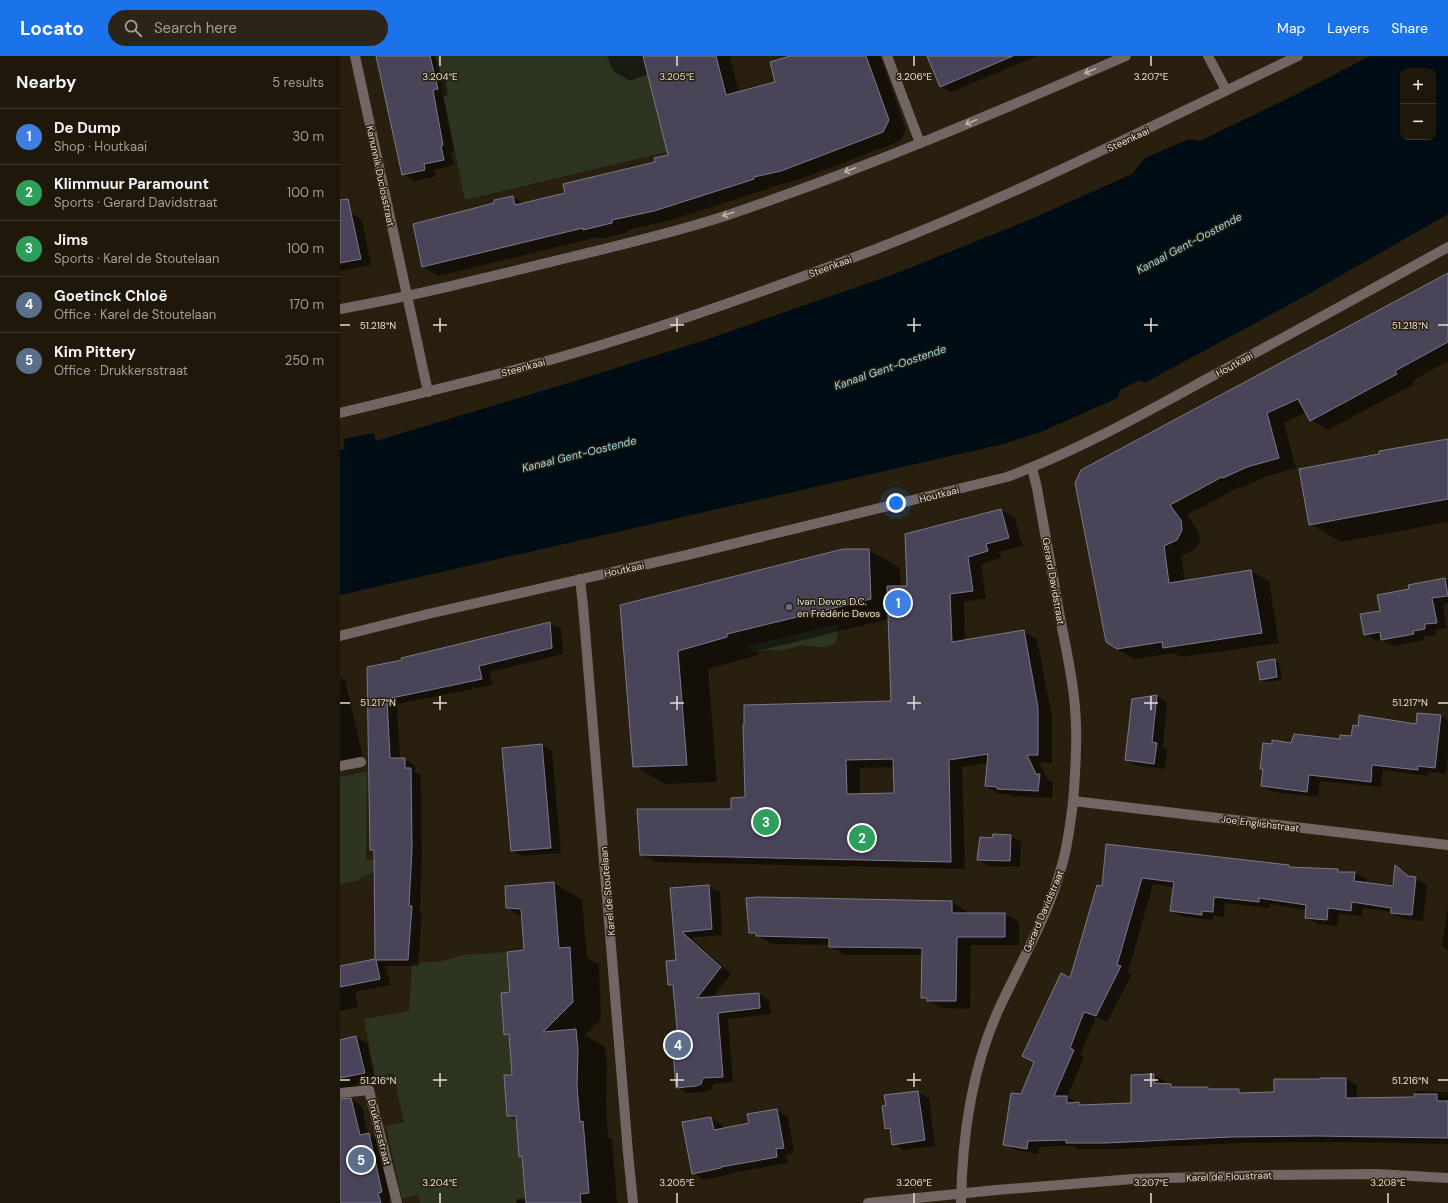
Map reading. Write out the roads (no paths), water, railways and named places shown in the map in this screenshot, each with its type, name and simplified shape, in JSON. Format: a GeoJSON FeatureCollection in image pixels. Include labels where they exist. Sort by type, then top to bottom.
{"type":"FeatureCollection","features":[{"type":"Feature","properties":{"kind":"street","name":"Kanunnik Duclosstraat"},"geometry":{"type":"LineString","coordinates":[[355,56],[428,392]]}},
{"type":"Feature","properties":{"kind":"street"},"geometry":{"type":"LineString","coordinates":[[887,56],[920,143]]}},
{"type":"Feature","properties":{"kind":"street"},"geometry":{"type":"LineString","coordinates":[[340,309],[407,297],[643,239],[725,215],[804,188],[920,143],[1126,56]]}},
{"type":"Feature","properties":{"kind":"street"},"geometry":{"type":"LineString","coordinates":[[1208,56],[1226,90]]}},
{"type":"Feature","properties":{"kind":"street","name":"Steenkaai"},"geometry":{"type":"LineString","coordinates":[[340,413],[527,366],[649,329],[760,292],[871,251],[990,202],[1130,138],[1298,56]]}},
{"type":"Feature","properties":{"kind":"street","name":"Houtkaai"},"geometry":{"type":"LineString","coordinates":[[340,636],[688,555],[1007,477],[1032,468],[1083,445],[1145,413],[1448,247]]}},
{"type":"Feature","properties":{"kind":"street","name":"Gerard Davidstraat"},"geometry":{"type":"LineString","coordinates":[[961,1198],[964,1137],[973,1087],[984,1048],[998,1012],[1041,922],[1053,893],[1062,865],[1070,828],[1073,801],[1076,770],[1076,725],[1072,682],[1037,488],[1032,468]]}},
{"type":"Feature","properties":{"kind":"street","name":"Karel de Stoutelaan"},"geometry":{"type":"LineString","coordinates":[[580,579],[633,1203]]}},
{"type":"Feature","properties":{"kind":"street"},"geometry":{"type":"LineString","coordinates":[[340,766],[361,762]]}},
{"type":"Feature","properties":{"kind":"street","name":"Joe Englishstraat"},"geometry":{"type":"LineString","coordinates":[[1073,801],[1448,845]]}},
{"type":"Feature","properties":{"kind":"street","name":"Drukkersstraat"},"geometry":{"type":"LineString","coordinates":[[340,1093],[369,1090],[397,1203]]}},
{"type":"Feature","properties":{"kind":"street","name":"Karel de Floustraat"},"geometry":{"type":"LineString","coordinates":[[868,1203],[961,1198],[1148,1178],[1376,1174],[1448,1178]]}},
{"type":"Feature","properties":{"kind":"water","name":"Kanaal Gent-Oostende"},"geometry":{"type":"Polygon","coordinates":[[[1370,56],[1448,56],[1448,214],[1305,296],[1113,400],[1043,431],[1003,444],[340,595],[340,450],[345,449],[343,439],[374,433],[376,441],[705,340],[897,273],[1029,220],[1132,174],[1145,158],[1189,139],[1200,141],[1297,94],[1370,56]]]}},
{"type":"Feature","properties":{"kind":"place","name":"De Dump"},"geometry":{"type":"Point","coordinates":[898,603]}},
{"type":"Feature","properties":{"kind":"place","name":"Ivan Devos D.C. en Frédéric Devos"},"geometry":{"type":"Point","coordinates":[789,607]}},
{"type":"Feature","properties":{"kind":"place","name":"Jims"},"geometry":{"type":"Point","coordinates":[766,822]}},
{"type":"Feature","properties":{"kind":"place","name":"Klimmuur Paramount"},"geometry":{"type":"Point","coordinates":[862,838]}},
{"type":"Feature","properties":{"kind":"place","name":"Goetinck Chloë"},"geometry":{"type":"Point","coordinates":[678,1045]}},
{"type":"Feature","properties":{"kind":"place","name":"Kim Pittery"},"geometry":{"type":"Point","coordinates":[361,1160]}}]}
